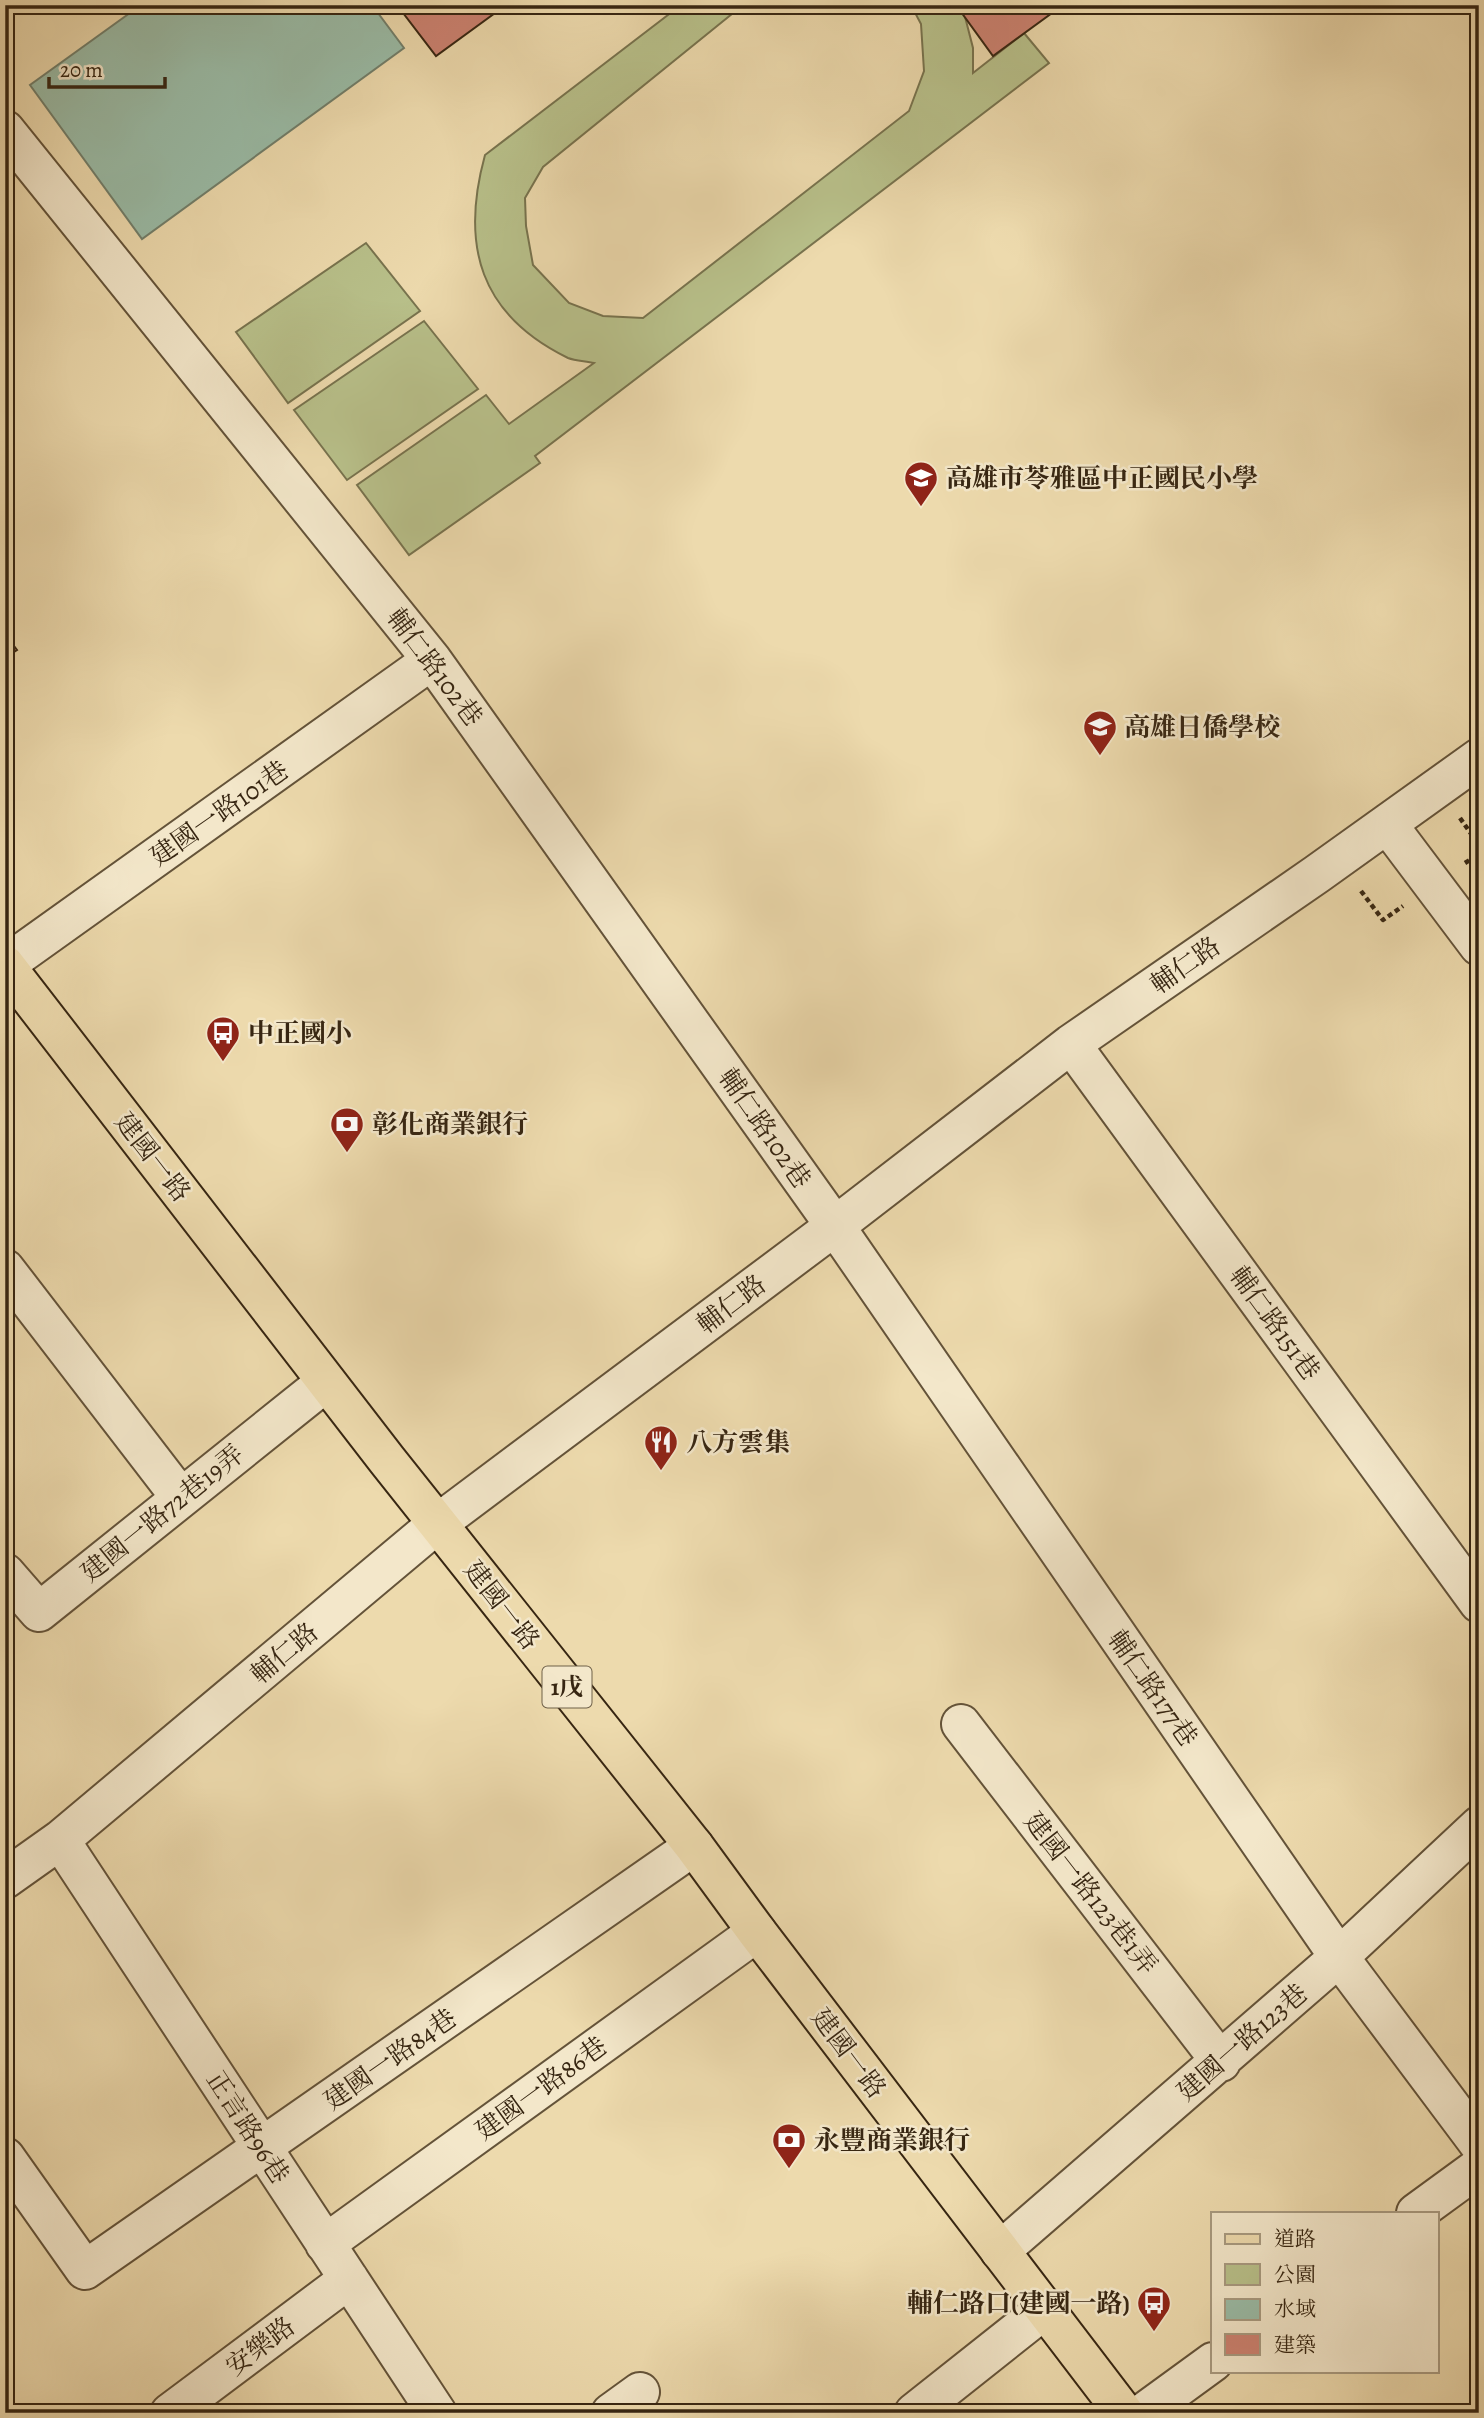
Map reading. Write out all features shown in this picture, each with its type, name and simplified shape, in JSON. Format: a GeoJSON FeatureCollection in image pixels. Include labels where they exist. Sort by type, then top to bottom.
{"type":"FeatureCollection","features":[{"type":"Feature","properties":{"kind":"main road","name":"建國一路"},"geometry":{"type":"LineString","coordinates":[[5,965],[326,1382],[694,1846],[1124,2413]]}},
{"type":"Feature","properties":{"kind":"street","name":"輔仁路102巷"},"geometry":{"type":"LineString","coordinates":[[5,130],[432,660],[835,1226]]}},
{"type":"Feature","properties":{"kind":"street","name":"建國一路101巷"},"geometry":{"type":"LineString","coordinates":[[5,965],[432,660]]}},
{"type":"Feature","properties":{"kind":"street","name":"輔仁路"},"geometry":{"type":"LineString","coordinates":[[9,1871],[60,1840],[438,1524],[835,1226],[1071,1044],[1388,825],[1479,758]]}},
{"type":"Feature","properties":{"kind":"street"},"geometry":{"type":"LineString","coordinates":[[1388,825],[1479,946]]}},
{"type":"Feature","properties":{"kind":"street","name":"輔仁路151巷"},"geometry":{"type":"LineString","coordinates":[[1071,1044],[1479,1603]]}},
{"type":"Feature","properties":{"kind":"street","name":"輔仁路177巷"},"geometry":{"type":"LineString","coordinates":[[835,1226],[1339,1957],[1479,2144]]}},
{"type":"Feature","properties":{"kind":"street"},"geometry":{"type":"LineString","coordinates":[[5,1269],[181,1498]]}},
{"type":"Feature","properties":{"kind":"street","name":"建國一路72巷19弄"},"geometry":{"type":"LineString","coordinates":[[5,1573],[39,1612],[326,1382]]}},
{"type":"Feature","properties":{"kind":"street","name":"建國一路123巷1弄"},"geometry":{"type":"LineString","coordinates":[[961,1724],[1221,2062]]}},
{"type":"Feature","properties":{"kind":"street","name":"建國一路123巷"},"geometry":{"type":"LineString","coordinates":[[1000,2251],[1221,2062],[1339,1957],[1479,1826]]}},
{"type":"Feature","properties":{"kind":"street","name":"正言路96巷"},"geometry":{"type":"LineString","coordinates":[[60,1840],[437,2413]]}},
{"type":"Feature","properties":{"kind":"street","name":"建國一路84巷"},"geometry":{"type":"LineString","coordinates":[[5,2157],[85,2270],[694,1846]]}},
{"type":"Feature","properties":{"kind":"street","name":"建國一路86巷"},"geometry":{"type":"LineString","coordinates":[[325,2244],[757,1932]]}},
{"type":"Feature","properties":{"kind":"street"},"geometry":{"type":"LineString","coordinates":[[1417,2212],[1479,2167]]}},
{"type":"Feature","properties":{"kind":"street","name":"安樂路"},"geometry":{"type":"LineString","coordinates":[[170,2413],[349,2279]]}},
{"type":"Feature","properties":{"kind":"street"},"geometry":{"type":"LineString","coordinates":[[914,2413],[1045,2309]]}},
{"type":"Feature","properties":{"kind":"street"},"geometry":{"type":"LineString","coordinates":[[1143,2413],[1211,2363]]}},
{"type":"Feature","properties":{"kind":"green space"},"geometry":{"type":"Polygon","coordinates":[[[681,5],[743,5],[543,167],[525,198],[526,226],[533,265],[569,303],[603,316],[643,318],[909,111],[924,71],[921,24],[911,5],[962,5],[973,48],[973,73],[1024,33],[1049,63],[535,456],[540,463],[409,555],[357,485],[486,395],[509,424],[594,363],[568,358],[538,341],[514,321],[496,299],[484,274],[477,248],[475,219],[485,155],[681,5]]]}},
{"type":"Feature","properties":{"kind":"green space"},"geometry":{"type":"Polygon","coordinates":[[[366,243],[420,311],[288,403],[236,332],[366,243]]]}},
{"type":"Feature","properties":{"kind":"green space"},"geometry":{"type":"Polygon","coordinates":[[[424,321],[478,389],[347,480],[294,410],[424,321]]]}},
{"type":"Feature","properties":{"kind":"water"},"geometry":{"type":"Polygon","coordinates":[[[141,5],[372,5],[404,48],[142,239],[30,85],[141,5]]]}},
{"type":"Feature","properties":{"kind":"building"},"geometry":{"type":"Polygon","coordinates":[[[397,5],[506,5],[436,56],[397,5]]]}},
{"type":"Feature","properties":{"kind":"building"},"geometry":{"type":"Polygon","coordinates":[[[956,5],[1063,5],[993,56],[956,5]]]}},
{"type":"Feature","properties":{"kind":"building"},"geometry":{"type":"Polygon","coordinates":[[[5,634],[17,650],[5,658],[5,634]]]}},
{"type":"Feature","properties":{"kind":"place","name":"高雄市苓雅區中正國民小學"},"geometry":{"type":"Point","coordinates":[921,508]}},
{"type":"Feature","properties":{"kind":"place","name":"高雄日僑學校"},"geometry":{"type":"Point","coordinates":[1100,757]}},
{"type":"Feature","properties":{"kind":"place","name":"中正國小"},"geometry":{"type":"Point","coordinates":[223,1063]}},
{"type":"Feature","properties":{"kind":"place","name":"彰化商業銀行"},"geometry":{"type":"Point","coordinates":[347,1154]}},
{"type":"Feature","properties":{"kind":"place","name":"八方雲集"},"geometry":{"type":"Point","coordinates":[661,1472]}},
{"type":"Feature","properties":{"kind":"place","name":"永豐商業銀行"},"geometry":{"type":"Point","coordinates":[789,2170]}},
{"type":"Feature","properties":{"kind":"place","name":"輔仁路口(建國一路)"},"geometry":{"type":"Point","coordinates":[1154,2333]}}]}
